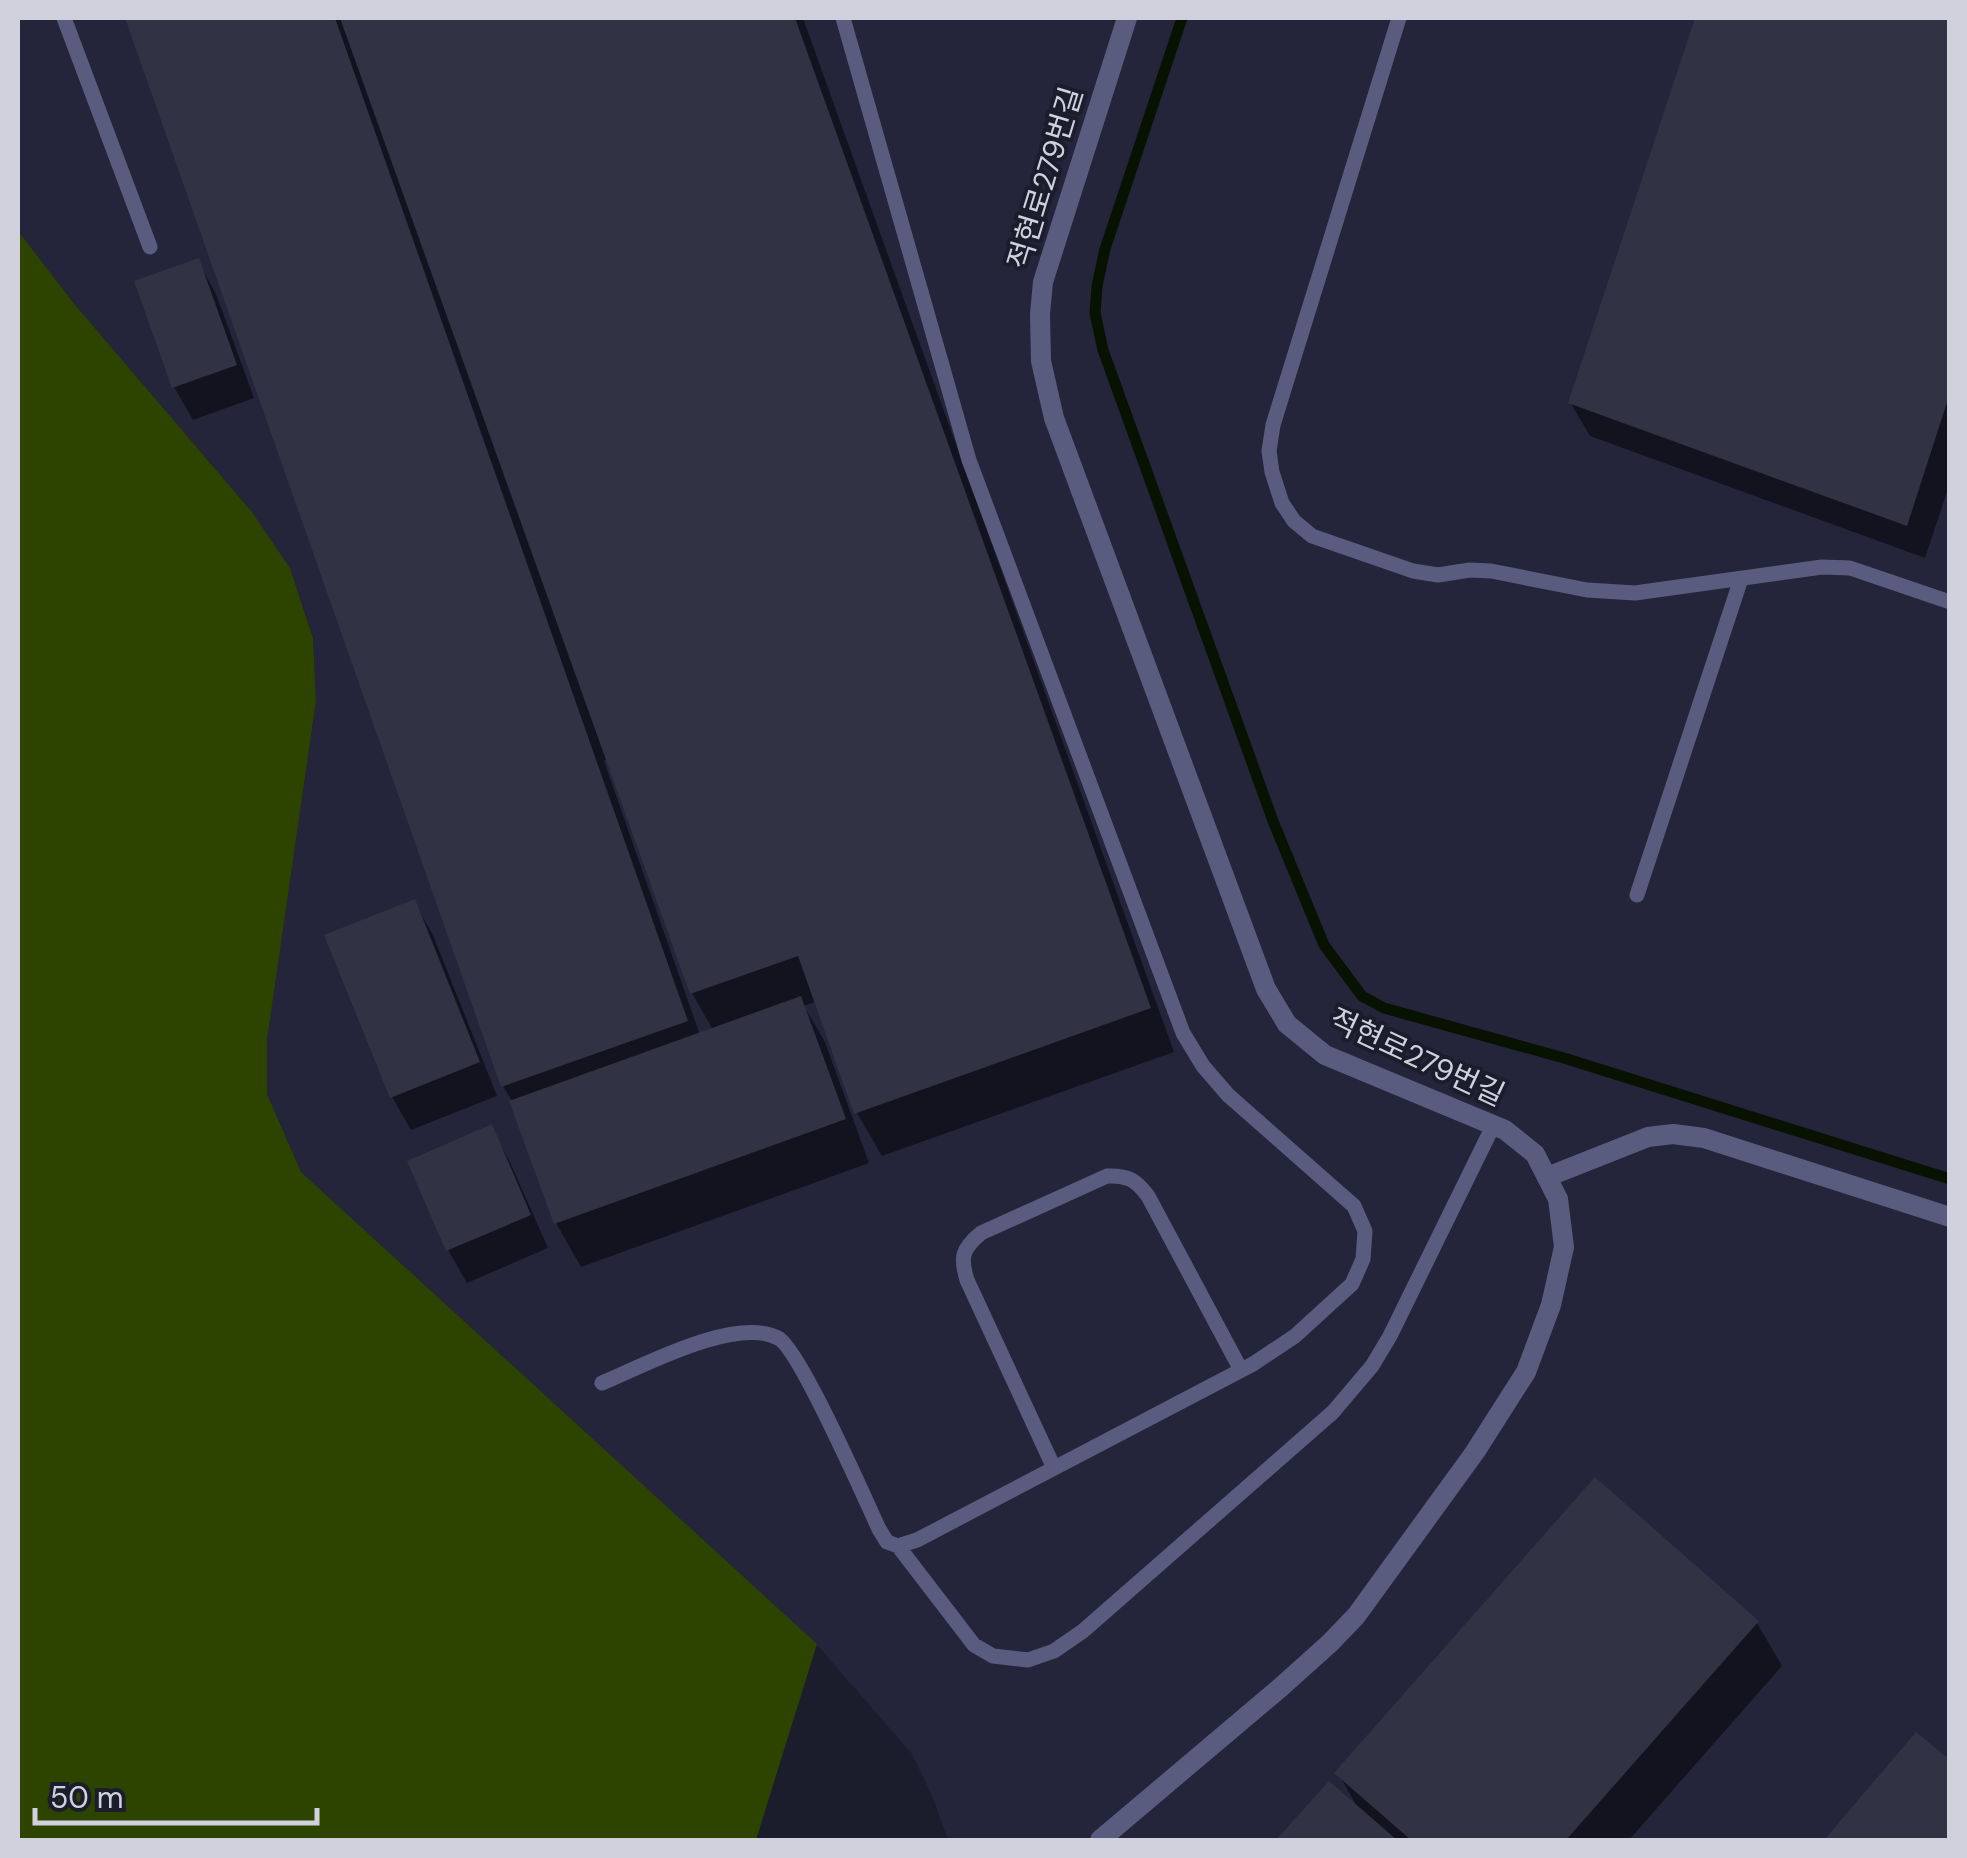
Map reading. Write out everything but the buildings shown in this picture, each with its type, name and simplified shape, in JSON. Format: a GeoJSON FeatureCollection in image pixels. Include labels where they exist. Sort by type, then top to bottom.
{"type":"FeatureCollection","features":[{"type":"Feature","properties":{"kind":"street","name":"적현로279번길"},"geometry":{"type":"LineString","coordinates":[[1100,1840],[1330,1643],[1356,1616],[1475,1452],[1526,1372],[1552,1305],[1564,1247],[1558,1199],[1535,1154],[1504,1130],[1326,1055],[1286,1024],[1266,989],[1054,418],[1042,361],[1043,282],[1126,18]]}},
{"type":"Feature","properties":{"kind":"street"},"geometry":{"type":"LineString","coordinates":[[1547,1176],[1648,1136],[1674,1134],[1704,1138],[1950,1218]]}},
{"type":"Feature","properties":{"kind":"lane"},"geometry":{"type":"LineString","coordinates":[[64,18],[150,247]]}},
{"type":"Feature","properties":{"kind":"lane"},"geometry":{"type":"LineString","coordinates":[[843,18],[970,460],[1182,1033],[1228,1096],[1354,1206],[1365,1231],[1364,1259],[1352,1284],[1295,1336],[1241,1370],[898,1546]]}},
{"type":"Feature","properties":{"kind":"lane"},"geometry":{"type":"LineString","coordinates":[[1398,18],[1273,425],[1269,451],[1272,472],[1282,503],[1294,521],[1312,536],[1438,576],[1491,571],[1588,590],[1635,593],[1822,567],[1850,568],[1950,602]]}},
{"type":"Feature","properties":{"kind":"lane"},"geometry":{"type":"LineString","coordinates":[[1637,895],[1741,579]]}},
{"type":"Feature","properties":{"kind":"lane"},"geometry":{"type":"LineString","coordinates":[[602,1383],[718,1336],[755,1333],[780,1338],[810,1384],[887,1542],[898,1546],[974,1645],[993,1656],[1028,1660],[1054,1651],[1083,1631],[1356,1388],[1390,1336],[1493,1126]]}},
{"type":"Feature","properties":{"kind":"lane"},"geometry":{"type":"LineString","coordinates":[[1054,1468],[967,1280],[962,1263],[966,1245],[981,1233],[1107,1176],[1126,1176],[1148,1196],[1241,1370]]}},
{"type":"Feature","properties":{"kind":"shaded area"},"geometry":{"type":"Polygon","coordinates":[[[18,18],[1949,18],[1949,1840],[948,1840],[912,1754],[817,1645],[301,1172],[267,1094],[267,1040],[316,701],[313,638],[290,568],[252,512],[76,306],[18,231],[18,18]]]}},
{"type":"Feature","properties":{"kind":"green space"},"geometry":{"type":"Polygon","coordinates":[[[18,231],[76,306],[252,512],[290,568],[313,638],[316,701],[267,1040],[267,1094],[301,1172],[817,1644],[756,1840],[18,1840],[18,231]]]}},
{"type":"Feature","properties":{"kind":"waterway"},"geometry":{"type":"LineString","coordinates":[[1182,18],[1105,249],[1095,313],[1103,350],[1273,821],[1324,945],[1362,996],[1384,1008],[1564,1058],[1950,1179]]}}]}
